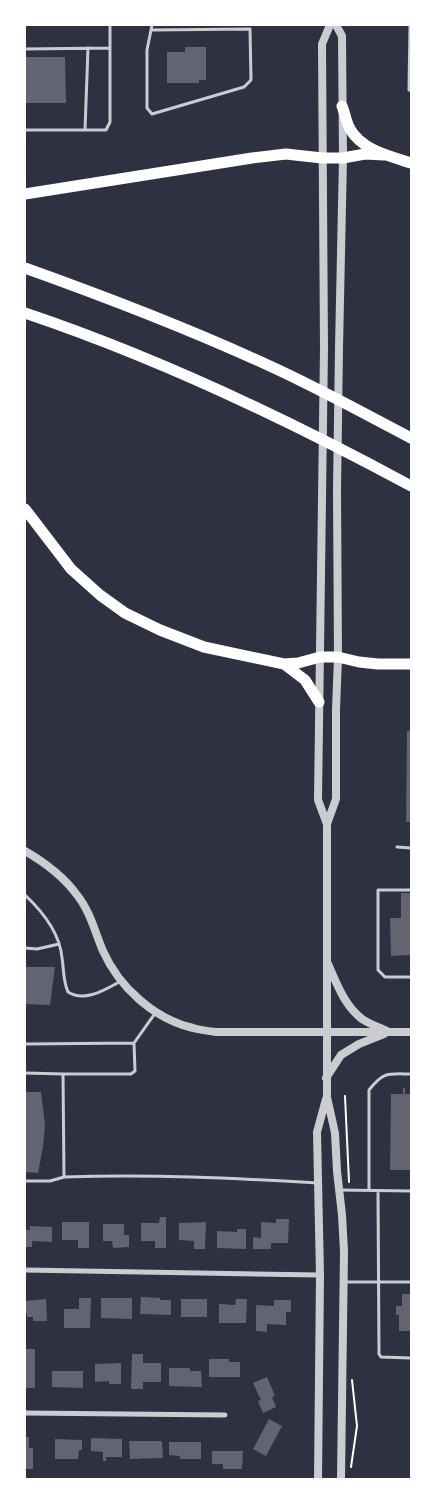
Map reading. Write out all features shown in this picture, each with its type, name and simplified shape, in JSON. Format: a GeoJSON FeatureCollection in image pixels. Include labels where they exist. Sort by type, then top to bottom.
{"type":"FeatureCollection","features":[{"type":"Feature","properties":{"kind":"highway"},"geometry":{"type":"LineString","coordinates":[[342,106],[350,129],[363,144],[384,154],[411,162]]}},
{"type":"Feature","properties":{"kind":"highway"},"geometry":{"type":"LineString","coordinates":[[25,194],[286,154],[322,158],[384,154]]}},
{"type":"Feature","properties":{"kind":"highway"},"geometry":{"type":"LineString","coordinates":[[25,268],[132,307],[221,344],[274,368],[411,438]]}},
{"type":"Feature","properties":{"kind":"highway"},"geometry":{"type":"LineString","coordinates":[[25,313],[184,374],[252,404],[411,486]]}},
{"type":"Feature","properties":{"kind":"highway"},"geometry":{"type":"LineString","coordinates":[[25,509],[72,568],[100,595],[125,612],[160,630],[204,647],[284,664],[298,663],[320,657],[338,657],[378,664],[411,664]]}},
{"type":"Feature","properties":{"kind":"highway"},"geometry":{"type":"LineString","coordinates":[[284,664],[305,680],[319,702]]}},
{"type":"Feature","properties":{"kind":"street"},"geometry":{"type":"LineString","coordinates":[[327,824],[318,800],[324,348],[322,44],[330,25]]}},
{"type":"Feature","properties":{"kind":"street"},"geometry":{"type":"LineString","coordinates":[[336,25],[342,36],[343,158],[339,348],[336,799],[327,824],[326,1078],[327,1098],[335,1133],[342,1224],[341,1479]]}},
{"type":"Feature","properties":{"kind":"street"},"geometry":{"type":"LineString","coordinates":[[25,851],[43,862],[76,894],[89,915],[114,971],[128,989],[146,1005],[167,1018],[192,1028],[216,1032],[411,1032]]}},
{"type":"Feature","properties":{"kind":"street"},"geometry":{"type":"LineString","coordinates":[[326,960],[340,992],[351,1007],[363,1020],[390,1032]]}},
{"type":"Feature","properties":{"kind":"street"},"geometry":{"type":"LineString","coordinates":[[326,1078],[340,1055],[359,1044],[390,1032]]}},
{"type":"Feature","properties":{"kind":"street"},"geometry":{"type":"LineString","coordinates":[[318,1479],[320,1275],[317,1132],[327,1098]]}},
{"type":"Feature","properties":{"kind":"street"},"geometry":{"type":"LineString","coordinates":[[25,1270],[320,1275]]}},
{"type":"Feature","properties":{"kind":"street"},"geometry":{"type":"LineString","coordinates":[[25,1413],[225,1415]]}},
{"type":"Feature","properties":{"kind":"lane"},"geometry":{"type":"LineString","coordinates":[[25,130],[106,130],[110,122],[110,25]]}},
{"type":"Feature","properties":{"kind":"lane"},"geometry":{"type":"LineString","coordinates":[[152,25],[147,50],[147,108],[152,114],[244,87],[250,80],[250,29],[152,30]]}},
{"type":"Feature","properties":{"kind":"lane"},"geometry":{"type":"LineString","coordinates":[[410,25],[409,90],[411,91]]}},
{"type":"Feature","properties":{"kind":"lane"},"geometry":{"type":"LineString","coordinates":[[85,130],[88,48]]}},
{"type":"Feature","properties":{"kind":"lane"},"geometry":{"type":"LineString","coordinates":[[25,49],[110,48]]}},
{"type":"Feature","properties":{"kind":"lane"},"geometry":{"type":"LineString","coordinates":[[398,847],[411,848]]}},
{"type":"Feature","properties":{"kind":"lane"},"geometry":{"type":"LineString","coordinates":[[411,890],[378,890],[378,970],[384,977],[411,977]]}},
{"type":"Feature","properties":{"kind":"lane"},"geometry":{"type":"LineString","coordinates":[[25,895],[50,924],[62,955],[64,986],[68,992],[72,995],[86,996],[122,981]]}},
{"type":"Feature","properties":{"kind":"lane"},"geometry":{"type":"LineString","coordinates":[[25,948],[37,949],[58,944]]}},
{"type":"Feature","properties":{"kind":"lane"},"geometry":{"type":"LineString","coordinates":[[25,1073],[131,1074],[135,1071],[134,1043],[156,1011]]}},
{"type":"Feature","properties":{"kind":"lane"},"geometry":{"type":"LineString","coordinates":[[25,1044],[134,1043]]}},
{"type":"Feature","properties":{"kind":"lane"},"geometry":{"type":"LineString","coordinates":[[63,1074],[64,1177]]}},
{"type":"Feature","properties":{"kind":"lane"},"geometry":{"type":"LineString","coordinates":[[369,1190],[369,1090],[377,1079],[386,1074],[411,1074]]}},
{"type":"Feature","properties":{"kind":"lane"},"geometry":{"type":"LineString","coordinates":[[25,1181],[50,1181],[64,1177],[110,1176],[226,1177],[318,1183]]}},
{"type":"Feature","properties":{"kind":"lane"},"geometry":{"type":"LineString","coordinates":[[339,1190],[411,1191]]}},
{"type":"Feature","properties":{"kind":"lane"},"geometry":{"type":"LineString","coordinates":[[378,1191],[379,1354],[382,1357],[411,1358]]}},
{"type":"Feature","properties":{"kind":"lane"},"geometry":{"type":"LineString","coordinates":[[343,1282],[411,1282]]}},
{"type":"Feature","properties":{"kind":"building"},"geometry":{"type":"Polygon","coordinates":[[[185,47],[206,47],[206,80],[199,80],[199,83],[167,83],[167,52],[185,52],[185,47]]]}},
{"type":"Feature","properties":{"kind":"building"},"geometry":{"type":"Polygon","coordinates":[[[25,57],[65,57],[66,103],[25,103],[25,57]]]}},
{"type":"Feature","properties":{"kind":"building"},"geometry":{"type":"Polygon","coordinates":[[[407,731],[411,731],[411,822],[406,822],[407,731]]]}},
{"type":"Feature","properties":{"kind":"building"},"geometry":{"type":"Polygon","coordinates":[[[401,893],[411,893],[411,955],[391,956],[390,918],[401,918],[401,893]]]}},
{"type":"Feature","properties":{"kind":"building"},"geometry":{"type":"Polygon","coordinates":[[[25,967],[55,967],[50,1005],[25,1004],[25,967]]]}},
{"type":"Feature","properties":{"kind":"building"},"geometry":{"type":"Polygon","coordinates":[[[403,1088],[405,1088],[405,1094],[411,1094],[411,1170],[390,1170],[391,1094],[403,1094],[403,1088]]]}},
{"type":"Feature","properties":{"kind":"building"},"geometry":{"type":"Polygon","coordinates":[[[25,1092],[41,1092],[45,1125],[38,1173],[25,1172],[25,1092]]]}},
{"type":"Feature","properties":{"kind":"building"},"geometry":{"type":"Polygon","coordinates":[[[160,1217],[166,1217],[166,1248],[155,1248],[155,1241],[141,1241],[141,1223],[159,1223],[160,1217]]]}},
{"type":"Feature","properties":{"kind":"building"},"geometry":{"type":"Polygon","coordinates":[[[276,1219],[289,1219],[288,1243],[271,1243],[271,1249],[253,1249],[253,1237],[261,1238],[261,1222],[276,1223],[276,1219]]]}},
{"type":"Feature","properties":{"kind":"building"},"geometry":{"type":"Polygon","coordinates":[[[62,1222],[89,1222],[89,1248],[78,1248],[78,1240],[62,1240],[62,1222]]]}},
{"type":"Feature","properties":{"kind":"building"},"geometry":{"type":"Polygon","coordinates":[[[206,1222],[205,1249],[194,1249],[194,1241],[179,1240],[179,1223],[206,1222]]]}},
{"type":"Feature","properties":{"kind":"building"},"geometry":{"type":"Polygon","coordinates":[[[103,1224],[124,1224],[124,1235],[129,1235],[129,1247],[113,1248],[112,1241],[103,1241],[103,1224]]]}},
{"type":"Feature","properties":{"kind":"building"},"geometry":{"type":"Polygon","coordinates":[[[30,1226],[52,1227],[52,1242],[32,1241],[32,1247],[25,1247],[25,1230],[30,1230],[30,1226]]]}},
{"type":"Feature","properties":{"kind":"building"},"geometry":{"type":"Polygon","coordinates":[[[237,1229],[246,1229],[246,1249],[217,1248],[217,1231],[237,1232],[237,1229]]]}},
{"type":"Feature","properties":{"kind":"building"},"geometry":{"type":"Polygon","coordinates":[[[402,1294],[411,1294],[411,1331],[399,1331],[399,1315],[396,1315],[396,1306],[402,1306],[402,1294]]]}},
{"type":"Feature","properties":{"kind":"building"},"geometry":{"type":"Polygon","coordinates":[[[141,1297],[171,1300],[171,1315],[140,1314],[141,1297]]]}},
{"type":"Feature","properties":{"kind":"building"},"geometry":{"type":"Polygon","coordinates":[[[79,1298],[91,1298],[90,1328],[64,1328],[64,1309],[79,1309],[79,1298]]]}},
{"type":"Feature","properties":{"kind":"building"},"geometry":{"type":"Polygon","coordinates":[[[101,1298],[132,1298],[132,1319],[101,1318],[101,1298]]]}},
{"type":"Feature","properties":{"kind":"building"},"geometry":{"type":"Polygon","coordinates":[[[46,1299],[47,1321],[33,1321],[33,1317],[27,1317],[27,1314],[25,1314],[25,1301],[46,1299]]]}},
{"type":"Feature","properties":{"kind":"building"},"geometry":{"type":"Polygon","coordinates":[[[181,1299],[207,1299],[207,1317],[181,1317],[181,1299]]]}},
{"type":"Feature","properties":{"kind":"building"},"geometry":{"type":"Polygon","coordinates":[[[236,1299],[247,1299],[246,1323],[219,1323],[219,1304],[235,1305],[236,1299]]]}},
{"type":"Feature","properties":{"kind":"building"},"geometry":{"type":"Polygon","coordinates":[[[274,1300],[291,1300],[291,1312],[286,1312],[286,1325],[267,1324],[267,1332],[256,1331],[256,1305],[274,1306],[274,1300]]]}},
{"type":"Feature","properties":{"kind":"building"},"geometry":{"type":"Polygon","coordinates":[[[25,1349],[35,1349],[35,1388],[25,1388],[25,1349]]]}},
{"type":"Feature","properties":{"kind":"building"},"geometry":{"type":"Polygon","coordinates":[[[132,1354],[143,1354],[143,1363],[161,1363],[161,1382],[143,1382],[143,1389],[131,1389],[132,1354]]]}},
{"type":"Feature","properties":{"kind":"building"},"geometry":{"type":"Polygon","coordinates":[[[209,1359],[229,1359],[229,1362],[240,1362],[240,1377],[209,1377],[209,1359]]]}},
{"type":"Feature","properties":{"kind":"building"},"geometry":{"type":"Polygon","coordinates":[[[121,1363],[121,1384],[109,1384],[109,1381],[95,1382],[95,1364],[121,1363]]]}},
{"type":"Feature","properties":{"kind":"building"},"geometry":{"type":"Polygon","coordinates":[[[169,1368],[190,1368],[190,1371],[201,1371],[202,1387],[169,1386],[169,1368]]]}},
{"type":"Feature","properties":{"kind":"building"},"geometry":{"type":"Polygon","coordinates":[[[52,1371],[83,1371],[83,1388],[52,1387],[52,1371]]]}},
{"type":"Feature","properties":{"kind":"building"},"geometry":{"type":"Polygon","coordinates":[[[267,1377],[275,1396],[272,1397],[276,1407],[263,1413],[258,1401],[261,1400],[253,1383],[267,1377]]]}},
{"type":"Feature","properties":{"kind":"building"},"geometry":{"type":"Polygon","coordinates":[[[269,1419],[282,1426],[266,1456],[253,1449],[269,1419]]]}},
{"type":"Feature","properties":{"kind":"building"},"geometry":{"type":"Polygon","coordinates":[[[25,1437],[29,1437],[29,1448],[33,1448],[33,1469],[25,1469],[25,1437]]]}},
{"type":"Feature","properties":{"kind":"building"},"geometry":{"type":"Polygon","coordinates":[[[91,1438],[122,1439],[122,1457],[106,1457],[106,1461],[103,1461],[103,1452],[91,1451],[91,1438]]]}},
{"type":"Feature","properties":{"kind":"building"},"geometry":{"type":"Polygon","coordinates":[[[55,1439],[82,1440],[82,1450],[79,1450],[78,1459],[55,1459],[55,1439]]]}},
{"type":"Feature","properties":{"kind":"building"},"geometry":{"type":"Polygon","coordinates":[[[129,1441],[162,1441],[163,1458],[130,1459],[129,1441]]]}},
{"type":"Feature","properties":{"kind":"building"},"geometry":{"type":"Polygon","coordinates":[[[169,1442],[201,1442],[201,1459],[180,1459],[180,1456],[169,1455],[169,1442]]]}},
{"type":"Feature","properties":{"kind":"building"},"geometry":{"type":"Polygon","coordinates":[[[212,1451],[243,1451],[242,1469],[223,1469],[223,1464],[212,1464],[212,1451]]]}}]}
